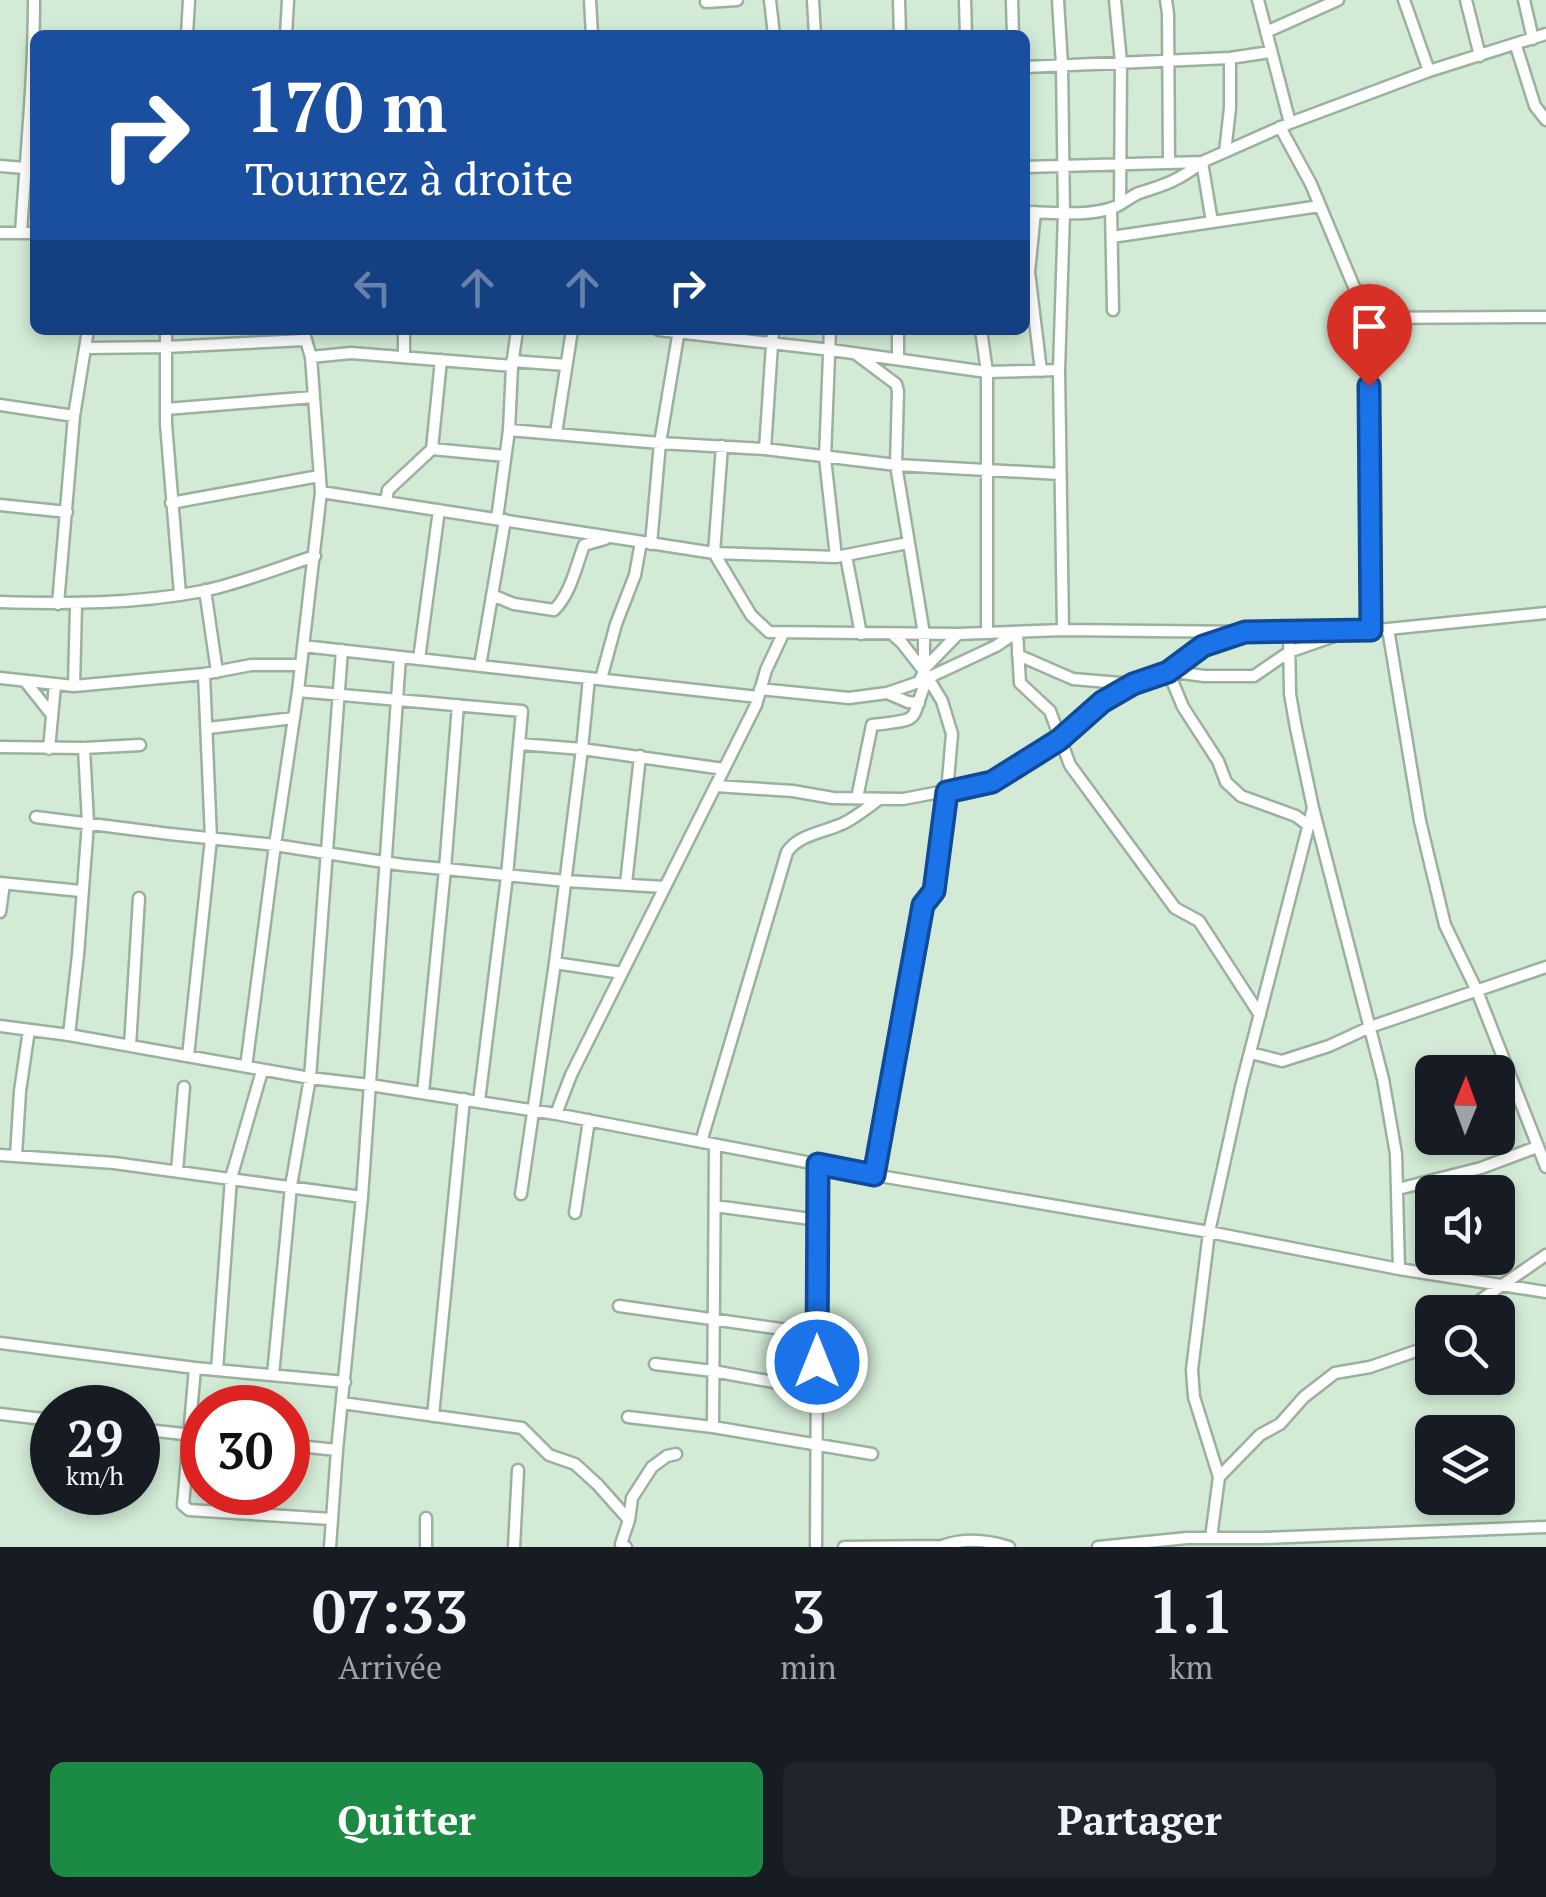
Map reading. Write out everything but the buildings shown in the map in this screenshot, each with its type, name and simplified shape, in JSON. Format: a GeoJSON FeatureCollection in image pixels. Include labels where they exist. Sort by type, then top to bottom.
{"type":"FeatureCollection","features":[{"type":"Feature","properties":{"kind":"street"},"geometry":{"type":"LineString","coordinates":[[34,0],[34,30]]}},
{"type":"Feature","properties":{"kind":"street"},"geometry":{"type":"LineString","coordinates":[[187,30],[189,0]]}},
{"type":"Feature","properties":{"kind":"street"},"geometry":{"type":"LineString","coordinates":[[286,30],[288,0]]}},
{"type":"Feature","properties":{"kind":"street"},"geometry":{"type":"LineString","coordinates":[[590,0],[592,30]]}},
{"type":"Feature","properties":{"kind":"street"},"geometry":{"type":"LineString","coordinates":[[706,2],[737,0]]}},
{"type":"Feature","properties":{"kind":"street"},"geometry":{"type":"LineString","coordinates":[[770,0],[773,30]]}},
{"type":"Feature","properties":{"kind":"street"},"geometry":{"type":"LineString","coordinates":[[813,0],[815,30]]}},
{"type":"Feature","properties":{"kind":"street"},"geometry":{"type":"LineString","coordinates":[[898,0],[900,30]]}},
{"type":"Feature","properties":{"kind":"street"},"geometry":{"type":"LineString","coordinates":[[965,0],[966,30]]}},
{"type":"Feature","properties":{"kind":"street"},"geometry":{"type":"LineString","coordinates":[[1012,0],[1013,30]]}},
{"type":"Feature","properties":{"kind":"street"},"geometry":{"type":"LineString","coordinates":[[1058,0],[1064,213],[1059,370],[1064,630]]}},
{"type":"Feature","properties":{"kind":"street"},"geometry":{"type":"LineString","coordinates":[[1113,310],[1112,236],[1120,164],[1121,62],[1114,0]]}},
{"type":"Feature","properties":{"kind":"street"},"geometry":{"type":"LineString","coordinates":[[1166,0],[1168,163]]}},
{"type":"Feature","properties":{"kind":"street"},"geometry":{"type":"LineString","coordinates":[[1258,0],[1285,125],[1367,318],[1371,630]]}},
{"type":"Feature","properties":{"kind":"street"},"geometry":{"type":"LineString","coordinates":[[1266,32],[1338,0]]}},
{"type":"Feature","properties":{"kind":"street"},"geometry":{"type":"LineString","coordinates":[[1404,0],[1430,71]]}},
{"type":"Feature","properties":{"kind":"street"},"geometry":{"type":"LineString","coordinates":[[1466,0],[1480,56]]}},
{"type":"Feature","properties":{"kind":"street"},"geometry":{"type":"LineString","coordinates":[[1524,0],[1533,39]]}},
{"type":"Feature","properties":{"kind":"street"},"geometry":{"type":"LineString","coordinates":[[1030,212],[1099,211],[1116,206],[1136,194],[1182,178],[1202,162],[1285,125],[1430,71],[1546,34]]}},
{"type":"Feature","properties":{"kind":"street"},"geometry":{"type":"LineString","coordinates":[[1516,46],[1535,106],[1546,120]]}},
{"type":"Feature","properties":{"kind":"street"},"geometry":{"type":"LineString","coordinates":[[1030,67],[1230,58],[1270,52]]}},
{"type":"Feature","properties":{"kind":"street"},"geometry":{"type":"LineString","coordinates":[[1225,152],[1230,58]]}},
{"type":"Feature","properties":{"kind":"street"},"geometry":{"type":"LineString","coordinates":[[21,233],[30,120]]}},
{"type":"Feature","properties":{"kind":"street"},"geometry":{"type":"LineString","coordinates":[[1030,167],[1202,162]]}},
{"type":"Feature","properties":{"kind":"street"},"geometry":{"type":"LineString","coordinates":[[1202,162],[1212,222]]}},
{"type":"Feature","properties":{"kind":"street"},"geometry":{"type":"LineString","coordinates":[[0,166],[25,168]]}},
{"type":"Feature","properties":{"kind":"street"},"geometry":{"type":"LineString","coordinates":[[1112,236],[1320,206]]}},
{"type":"Feature","properties":{"kind":"street"},"geometry":{"type":"LineString","coordinates":[[0,234],[30,233]]}},
{"type":"Feature","properties":{"kind":"street"},"geometry":{"type":"LineString","coordinates":[[1030,280],[1041,371]]}},
{"type":"Feature","properties":{"kind":"street"},"geometry":{"type":"LineString","coordinates":[[1367,318],[1546,316]]}},
{"type":"Feature","properties":{"kind":"street"},"geometry":{"type":"LineString","coordinates":[[58,604],[74,416],[87,335]]}},
{"type":"Feature","properties":{"kind":"street"},"geometry":{"type":"LineString","coordinates":[[166,335],[166,409],[180,594]]}},
{"type":"Feature","properties":{"kind":"street"},"geometry":{"type":"LineString","coordinates":[[86,348],[166,347],[304,335],[311,358],[321,492],[246,1067]]}},
{"type":"Feature","properties":{"kind":"street"},"geometry":{"type":"LineString","coordinates":[[404,335],[404,357]]}},
{"type":"Feature","properties":{"kind":"street"},"geometry":{"type":"LineString","coordinates":[[480,666],[501,520],[516,335]]}},
{"type":"Feature","properties":{"kind":"street"},"geometry":{"type":"LineString","coordinates":[[556,433],[571,335]]}},
{"type":"Feature","properties":{"kind":"street"},"geometry":{"type":"LineString","coordinates":[[520,1194],[582,749],[595,679],[646,543],[677,335]]}},
{"type":"Feature","properties":{"kind":"street"},"geometry":{"type":"LineString","coordinates":[[709,335],[988,372],[1059,370]]}},
{"type":"Feature","properties":{"kind":"street"},"geometry":{"type":"LineString","coordinates":[[764,449],[773,335]]}},
{"type":"Feature","properties":{"kind":"street"},"geometry":{"type":"LineString","coordinates":[[830,335],[825,458],[841,557],[860,634]]}},
{"type":"Feature","properties":{"kind":"street"},"geometry":{"type":"LineString","coordinates":[[898,335],[898,359]]}},
{"type":"Feature","properties":{"kind":"street"},"geometry":{"type":"LineString","coordinates":[[982,335],[988,372],[988,633]]}},
{"type":"Feature","properties":{"kind":"street"},"geometry":{"type":"LineString","coordinates":[[311,358],[350,353],[566,365]]}},
{"type":"Feature","properties":{"kind":"street"},"geometry":{"type":"LineString","coordinates":[[855,353],[896,384],[898,391],[896,465],[924,634],[923,677],[916,714],[908,721],[872,725],[857,798]]}},
{"type":"Feature","properties":{"kind":"street"},"geometry":{"type":"LineString","coordinates":[[386,501],[388,490],[432,450],[440,360]]}},
{"type":"Feature","properties":{"kind":"street"},"geometry":{"type":"LineString","coordinates":[[166,409],[314,398]]}},
{"type":"Feature","properties":{"kind":"street"},"geometry":{"type":"LineString","coordinates":[[0,405],[74,416]]}},
{"type":"Feature","properties":{"kind":"street"},"geometry":{"type":"LineString","coordinates":[[509,430],[764,449],[896,465],[1060,474]]}},
{"type":"Feature","properties":{"kind":"street"},"geometry":{"type":"LineString","coordinates":[[722,446],[714,552],[751,616],[770,632],[1371,630],[1546,613]]}},
{"type":"Feature","properties":{"kind":"street"},"geometry":{"type":"LineString","coordinates":[[432,450],[505,456]]}},
{"type":"Feature","properties":{"kind":"street"},"geometry":{"type":"LineString","coordinates":[[172,504],[319,476]]}},
{"type":"Feature","properties":{"kind":"street"},"geometry":{"type":"LineString","coordinates":[[321,492],[714,552],[841,557],[908,543]]}},
{"type":"Feature","properties":{"kind":"street"},"geometry":{"type":"LineString","coordinates":[[0,505],[67,512]]}},
{"type":"Feature","properties":{"kind":"street"},"geometry":{"type":"LineString","coordinates":[[419,658],[440,510]]}},
{"type":"Feature","properties":{"kind":"street"},"geometry":{"type":"LineString","coordinates":[[492,595],[514,604],[554,610],[569,585],[584,545],[609,538]]}},
{"type":"Feature","properties":{"kind":"street"},"geometry":{"type":"LineString","coordinates":[[0,602],[76,604],[180,594],[315,556]]}},
{"type":"Feature","properties":{"kind":"street"},"geometry":{"type":"LineString","coordinates":[[205,590],[217,672]]}},
{"type":"Feature","properties":{"kind":"street"},"geometry":{"type":"LineString","coordinates":[[74,686],[76,604]]}},
{"type":"Feature","properties":{"kind":"street"},"geometry":{"type":"LineString","coordinates":[[1388,629],[1420,821],[1445,924],[1477,992],[1546,1167]]}},
{"type":"Feature","properties":{"kind":"street"},"geometry":{"type":"LineString","coordinates":[[1168,672],[1254,676],[1289,652],[1350,630]]}},
{"type":"Feature","properties":{"kind":"street"},"geometry":{"type":"LineString","coordinates":[[1288,631],[1290,694],[1312,808],[1370,1026],[1393,1135],[1399,1269]]}},
{"type":"Feature","properties":{"kind":"street"},"geometry":{"type":"LineString","coordinates":[[1017,632],[1020,683],[1050,711],[1070,764],[1175,908],[1199,921],[1260,1016]]}},
{"type":"Feature","properties":{"kind":"street"},"geometry":{"type":"LineString","coordinates":[[303,646],[595,679],[849,698],[887,693],[996,646],[1017,632]]}},
{"type":"Feature","properties":{"kind":"street"},"geometry":{"type":"LineString","coordinates":[[716,786],[793,790],[833,798],[903,799],[992,782],[1059,740],[1102,702],[1133,684],[1168,672],[1203,646],[1245,632]]}},
{"type":"Feature","properties":{"kind":"street"},"geometry":{"type":"LineString","coordinates":[[556,1114],[571,1076],[716,786],[783,634]]}},
{"type":"Feature","properties":{"kind":"street"},"geometry":{"type":"LineString","coordinates":[[874,1175],[923,905],[934,891],[952,734],[942,701],[902,643],[890,634]]}},
{"type":"Feature","properties":{"kind":"street"},"geometry":{"type":"LineString","coordinates":[[923,677],[958,634]]}},
{"type":"Feature","properties":{"kind":"street"},"geometry":{"type":"LineString","coordinates":[[273,1375],[290,1186],[310,1078],[342,650]]}},
{"type":"Feature","properties":{"kind":"street"},"geometry":{"type":"LineString","coordinates":[[1018,655],[1073,679],[1133,684]]}},
{"type":"Feature","properties":{"kind":"street"},"geometry":{"type":"LineString","coordinates":[[330,1547],[362,1197],[400,657]]}},
{"type":"Feature","properties":{"kind":"street"},"geometry":{"type":"LineString","coordinates":[[0,678],[74,686],[251,666],[301,665]]}},
{"type":"Feature","properties":{"kind":"street"},"geometry":{"type":"LineString","coordinates":[[1168,672],[1183,707],[1218,762],[1226,782],[1241,796],[1296,816],[1308,825]]}},
{"type":"Feature","properties":{"kind":"street"},"geometry":{"type":"LineString","coordinates":[[188,1056],[212,839],[204,674]]}},
{"type":"Feature","properties":{"kind":"street"},"geometry":{"type":"LineString","coordinates":[[25,680],[53,716]]}},
{"type":"Feature","properties":{"kind":"street"},"geometry":{"type":"LineString","coordinates":[[50,749],[54,685]]}},
{"type":"Feature","properties":{"kind":"street"},"geometry":{"type":"LineString","coordinates":[[298,691],[522,711],[507,876],[479,1101]]}},
{"type":"Feature","properties":{"kind":"street"},"geometry":{"type":"LineString","coordinates":[[887,693],[920,703]]}},
{"type":"Feature","properties":{"kind":"street"},"geometry":{"type":"LineString","coordinates":[[423,1093],[458,705]]}},
{"type":"Feature","properties":{"kind":"street"},"geometry":{"type":"LineString","coordinates":[[208,728],[294,718]]}},
{"type":"Feature","properties":{"kind":"street"},"geometry":{"type":"LineString","coordinates":[[520,744],[724,768]]}},
{"type":"Feature","properties":{"kind":"street"},"geometry":{"type":"LineString","coordinates":[[0,747],[140,745]]}},
{"type":"Feature","properties":{"kind":"street"},"geometry":{"type":"LineString","coordinates":[[68,1035],[88,823],[84,748]]}},
{"type":"Feature","properties":{"kind":"street"},"geometry":{"type":"LineString","coordinates":[[626,884],[640,756]]}},
{"type":"Feature","properties":{"kind":"street"},"geometry":{"type":"LineString","coordinates":[[700,1142],[786,852],[804,839],[846,822],[880,798]]}},
{"type":"Feature","properties":{"kind":"street"},"geometry":{"type":"LineString","coordinates":[[1211,1538],[1219,1477],[1194,1397],[1192,1370],[1209,1232],[1227,1144],[1312,808]]}},
{"type":"Feature","properties":{"kind":"street"},"geometry":{"type":"LineString","coordinates":[[36,817],[507,876],[664,887]]}},
{"type":"Feature","properties":{"kind":"street"},"geometry":{"type":"LineString","coordinates":[[0,912],[2,884],[82,892]]}},
{"type":"Feature","properties":{"kind":"street"},"geometry":{"type":"LineString","coordinates":[[130,1046],[139,898]]}},
{"type":"Feature","properties":{"kind":"street"},"geometry":{"type":"LineString","coordinates":[[555,962],[622,972]]}},
{"type":"Feature","properties":{"kind":"street"},"geometry":{"type":"LineString","coordinates":[[1250,1052],[1282,1061],[1328,1046],[1370,1026],[1546,968]]}},
{"type":"Feature","properties":{"kind":"street"},"geometry":{"type":"LineString","coordinates":[[0,1026],[556,1114],[874,1175],[1546,1292]]}},
{"type":"Feature","properties":{"kind":"street"},"geometry":{"type":"LineString","coordinates":[[16,1156],[29,1030]]}},
{"type":"Feature","properties":{"kind":"street"},"geometry":{"type":"LineString","coordinates":[[217,1370],[231,1178],[262,1070]]}},
{"type":"Feature","properties":{"kind":"street"},"geometry":{"type":"LineString","coordinates":[[177,1171],[184,1087]]}},
{"type":"Feature","properties":{"kind":"street"},"geometry":{"type":"LineString","coordinates":[[433,1416],[464,1099]]}},
{"type":"Feature","properties":{"kind":"street"},"geometry":{"type":"LineString","coordinates":[[575,1213],[590,1120]]}},
{"type":"Feature","properties":{"kind":"street"},"geometry":{"type":"LineString","coordinates":[[1398,1189],[1482,1168],[1536,1144],[1546,1135]]}},
{"type":"Feature","properties":{"kind":"street"},"geometry":{"type":"LineString","coordinates":[[713,1427],[715,1144]]}},
{"type":"Feature","properties":{"kind":"street"},"geometry":{"type":"LineString","coordinates":[[0,1155],[114,1163],[362,1197]]}},
{"type":"Feature","properties":{"kind":"street"},"geometry":{"type":"LineString","coordinates":[[816,1547],[818,1164]]}},
{"type":"Feature","properties":{"kind":"street"},"geometry":{"type":"LineString","coordinates":[[715,1206],[818,1220]]}},
{"type":"Feature","properties":{"kind":"street"},"geometry":{"type":"LineString","coordinates":[[1488,1295],[1546,1255]]}},
{"type":"Feature","properties":{"kind":"street"},"geometry":{"type":"LineString","coordinates":[[619,1306],[817,1334]]}},
{"type":"Feature","properties":{"kind":"street"},"geometry":{"type":"LineString","coordinates":[[0,1343],[345,1382]]}},
{"type":"Feature","properties":{"kind":"street"},"geometry":{"type":"LineString","coordinates":[[1219,1477],[1260,1435],[1280,1424],[1304,1397],[1334,1373],[1370,1367],[1415,1351]]}},
{"type":"Feature","properties":{"kind":"street"},"geometry":{"type":"LineString","coordinates":[[654,1364],[713,1370],[817,1390]]}},
{"type":"Feature","properties":{"kind":"street"},"geometry":{"type":"LineString","coordinates":[[194,1385],[196,1368]]}},
{"type":"Feature","properties":{"kind":"street"},"geometry":{"type":"LineString","coordinates":[[342,1403],[522,1428],[549,1454],[574,1464],[629,1520]]}},
{"type":"Feature","properties":{"kind":"street"},"geometry":{"type":"LineString","coordinates":[[0,1414],[30,1417]]}},
{"type":"Feature","properties":{"kind":"street"},"geometry":{"type":"LineString","coordinates":[[628,1418],[713,1427],[872,1454]]}},
{"type":"Feature","properties":{"kind":"street"},"geometry":{"type":"LineString","coordinates":[[310,1447],[337,1450]]}},
{"type":"Feature","properties":{"kind":"street"},"geometry":{"type":"LineString","coordinates":[[620,1546],[632,1498],[652,1467],[676,1454]]}},
{"type":"Feature","properties":{"kind":"street"},"geometry":{"type":"LineString","coordinates":[[514,1547],[518,1470]]}},
{"type":"Feature","properties":{"kind":"street"},"geometry":{"type":"LineString","coordinates":[[268,1515],[332,1519]]}},
{"type":"Feature","properties":{"kind":"street"},"geometry":{"type":"LineString","coordinates":[[426,1518],[426,1547]]}},
{"type":"Feature","properties":{"kind":"street"},"geometry":{"type":"LineString","coordinates":[[1098,1547],[1211,1538],[1546,1528]]}},
{"type":"Feature","properties":{"kind":"street"},"geometry":{"type":"LineString","coordinates":[[844,1547],[935,1546],[956,1541],[1008,1547]]}},
{"type":"Feature","properties":{"kind":"route"},"geometry":{"type":"LineString","coordinates":[[817,1362],[818,1164],[874,1175],[923,905],[934,891],[947,792],[992,782],[1059,740],[1102,702],[1133,684],[1168,672],[1203,646],[1245,632],[1371,630],[1369,386]]}}]}
